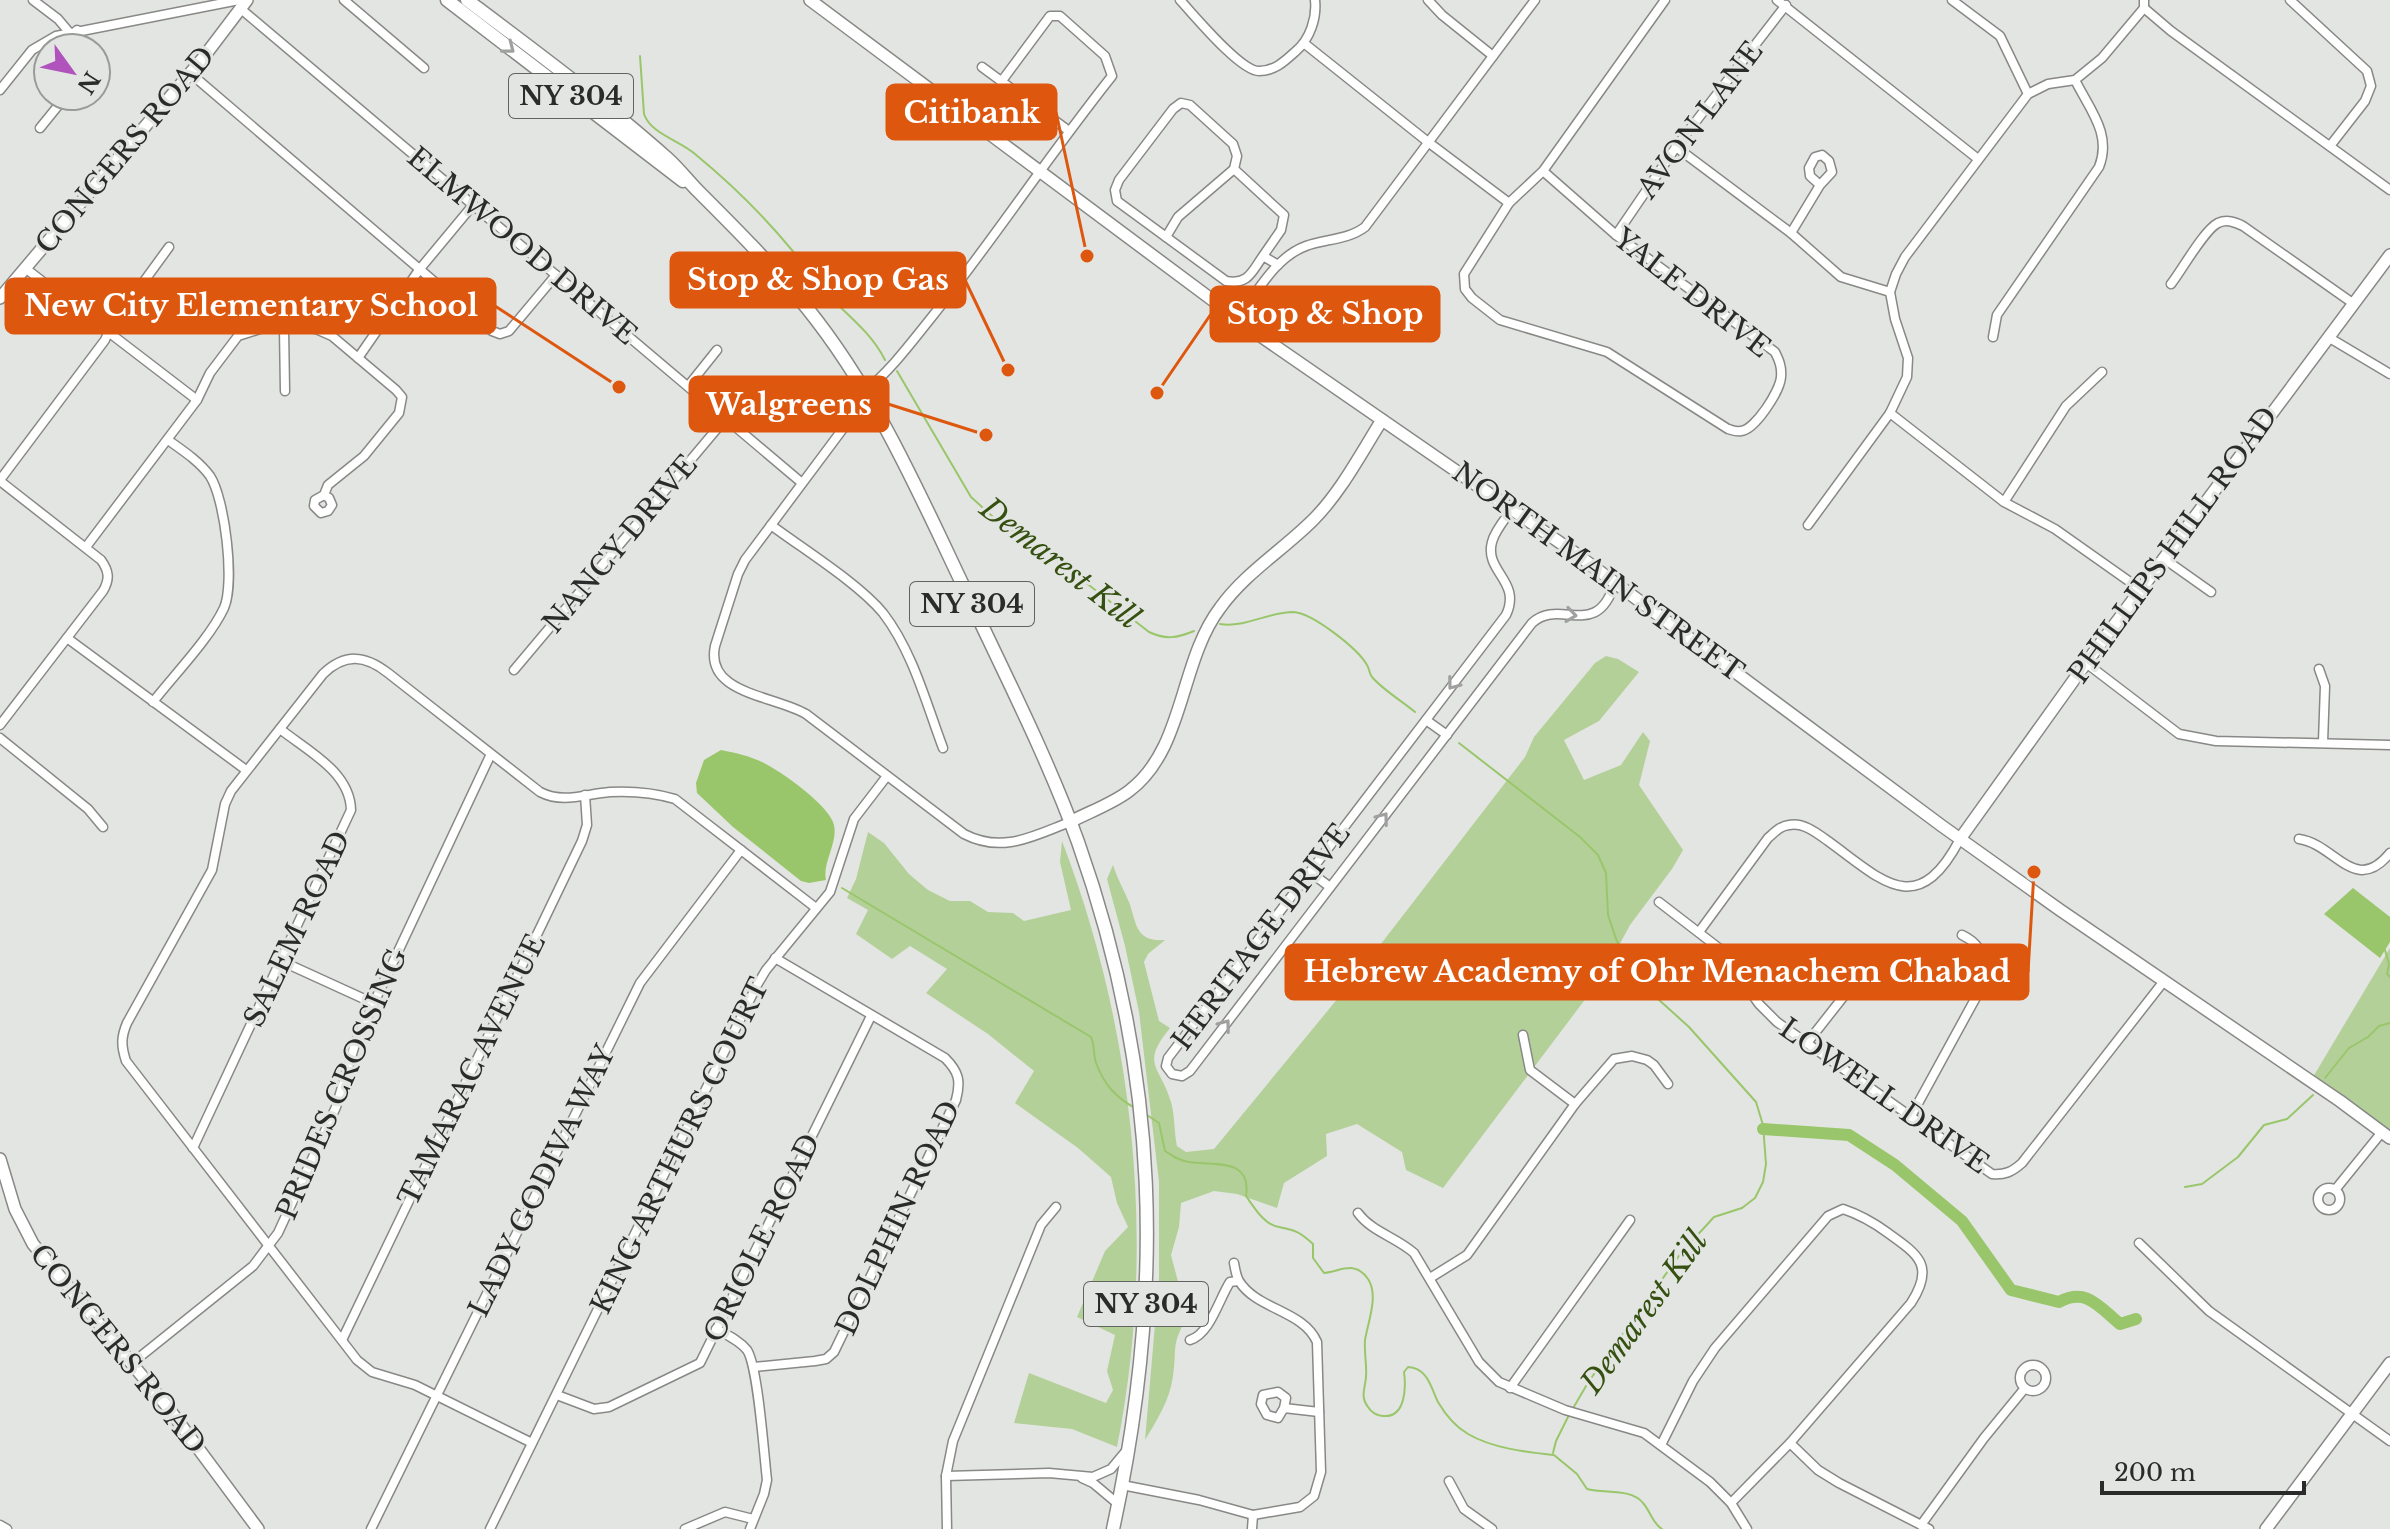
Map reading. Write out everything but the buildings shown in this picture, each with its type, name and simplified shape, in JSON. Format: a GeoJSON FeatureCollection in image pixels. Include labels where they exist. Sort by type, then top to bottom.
{"type":"FeatureCollection","features":[{"type":"Feature","properties":{"kind":"main road","name":"NY 304"},"geometry":{"type":"LineString","coordinates":[[447,0],[665,169],[696,189]]}},
{"type":"Feature","properties":{"kind":"main road","name":"NY 304"},"geometry":{"type":"LineString","coordinates":[[467,0],[674,164],[792,289],[865,391],[912,477],[1046,764],[1090,879],[1111,950],[1128,1027],[1142,1122],[1147,1189],[1147,1279],[1142,1360],[1130,1445],[1113,1529]]}},
{"type":"Feature","properties":{"kind":"street"},"geometry":{"type":"LineString","coordinates":[[33,0],[73,31]]}},
{"type":"Feature","properties":{"kind":"street"},"geometry":{"type":"LineString","coordinates":[[344,0],[424,68]]}},
{"type":"Feature","properties":{"kind":"street","name":"NORTH MAIN STREET"},"geometry":{"type":"LineString","coordinates":[[810,0],[1237,319],[1513,508],[1960,839],[2386,1135]]}},
{"type":"Feature","properties":{"kind":"street"},"geometry":{"type":"LineString","coordinates":[[1180,0],[1243,65],[1253,70],[1277,67],[1305,44],[1315,17],[1315,0]]}},
{"type":"Feature","properties":{"kind":"street"},"geometry":{"type":"LineString","coordinates":[[1428,0],[1493,56]]}},
{"type":"Feature","properties":{"kind":"street"},"geometry":{"type":"LineString","coordinates":[[1237,319],[1278,265],[1291,253],[1306,246],[1356,234],[1365,227],[1535,0]]}},
{"type":"Feature","properties":{"kind":"street"},"geometry":{"type":"LineString","coordinates":[[1305,44],[1509,203],[1543,171],[1665,0]]}},
{"type":"Feature","properties":{"kind":"street"},"geometry":{"type":"LineString","coordinates":[[1952,0],[2000,36],[2028,94]]}},
{"type":"Feature","properties":{"kind":"street"},"geometry":{"type":"LineString","coordinates":[[2290,0],[2367,71],[2371,86],[2365,101],[2330,146]]}},
{"type":"Feature","properties":{"kind":"street"},"geometry":{"type":"LineString","coordinates":[[0,90],[32,50],[56,36],[243,3]]}},
{"type":"Feature","properties":{"kind":"street","name":"CONGERS ROAD"},"geometry":{"type":"LineString","coordinates":[[0,298],[190,73],[243,3]]}},
{"type":"Feature","properties":{"kind":"street","name":"ELMWOOD DRIVE"},"geometry":{"type":"LineString","coordinates":[[243,3],[473,205],[802,483]]}},
{"type":"Feature","properties":{"kind":"street"},"geometry":{"type":"LineString","coordinates":[[1782,3],[1978,159]]}},
{"type":"Feature","properties":{"kind":"street","name":"AVON LANE"},"geometry":{"type":"LineString","coordinates":[[1616,235],[1676,147],[1782,3]]}},
{"type":"Feature","properties":{"kind":"street"},"geometry":{"type":"LineString","coordinates":[[1808,525],[1890,413],[1907,377],[1908,358],[1890,292],[1905,257],[2028,94],[2048,84],[2075,80],[2102,58],[2144,4],[2171,31],[2390,190]]}},
{"type":"Feature","properties":{"kind":"street"},"geometry":{"type":"LineString","coordinates":[[865,391],[897,361],[956,289],[1112,76],[1105,56],[1060,16],[1050,16],[1001,82]]}},
{"type":"Feature","properties":{"kind":"street"},"geometry":{"type":"LineString","coordinates":[[982,67],[1069,131]]}},
{"type":"Feature","properties":{"kind":"street"},"geometry":{"type":"LineString","coordinates":[[190,73],[492,331],[500,334],[509,331],[556,275]]}},
{"type":"Feature","properties":{"kind":"street"},"geometry":{"type":"LineString","coordinates":[[1993,337],[1997,315],[2099,167],[2105,151],[2104,138],[2075,80]]}},
{"type":"Feature","properties":{"kind":"street"},"geometry":{"type":"LineString","coordinates":[[1166,237],[1178,217],[1234,169],[1237,156],[1233,144],[1190,105],[1181,103],[1173,109],[1119,180],[1115,190],[1117,201],[1166,237],[1226,281],[1238,283],[1247,278],[1281,230],[1284,215],[1234,169]]}},
{"type":"Feature","properties":{"kind":"street"},"geometry":{"type":"LineString","coordinates":[[40,128],[53,112]]}},
{"type":"Feature","properties":{"kind":"street"},"geometry":{"type":"LineString","coordinates":[[1676,147],[1791,233],[1841,277],[1890,292]]}},
{"type":"Feature","properties":{"kind":"street","name":"YALE DRIVE"},"geometry":{"type":"LineString","coordinates":[[1509,203],[1464,274],[1465,289],[1472,298],[1500,320],[1607,352],[1728,429],[1742,432],[1753,425],[1782,379],[1775,352],[1616,235],[1543,171]]}},
{"type":"Feature","properties":{"kind":"street"},"geometry":{"type":"LineString","coordinates":[[1791,233],[1820,185]]}},
{"type":"Feature","properties":{"kind":"street"},"geometry":{"type":"LineString","coordinates":[[358,358],[419,270],[473,205]]}},
{"type":"Feature","properties":{"kind":"street"},"geometry":{"type":"LineString","coordinates":[[2171,284],[2216,224],[2227,221],[2243,226],[2354,304]]}},
{"type":"Feature","properties":{"kind":"street"},"geometry":{"type":"LineString","coordinates":[[0,725],[108,582],[108,570],[86,547],[0,480],[169,247]]}},
{"type":"Feature","properties":{"kind":"street","name":"PHILLIPS HILL ROAD"},"geometry":{"type":"LineString","coordinates":[[1960,839],[2140,589],[2390,255]]}},
{"type":"Feature","properties":{"kind":"street"},"geometry":{"type":"LineString","coordinates":[[1263,256],[1278,265]]}},
{"type":"Feature","properties":{"kind":"street"},"geometry":{"type":"LineString","coordinates":[[25,268],[197,400]]}},
{"type":"Feature","properties":{"kind":"street"},"geometry":{"type":"LineString","coordinates":[[284,328],[285,391]]}},
{"type":"Feature","properties":{"kind":"street"},"geometry":{"type":"LineString","coordinates":[[86,547],[197,400],[210,373],[238,336],[250,331],[316,329],[332,336],[402,397],[402,405],[364,456],[328,485],[324,495]]}},
{"type":"Feature","properties":{"kind":"street"},"geometry":{"type":"LineString","coordinates":[[2328,337],[2390,374]]}},
{"type":"Feature","properties":{"kind":"street"},"geometry":{"type":"LineString","coordinates":[[689,385],[717,350]]}},
{"type":"Feature","properties":{"kind":"street"},"geometry":{"type":"LineString","coordinates":[[2004,502],[2066,406],[2102,372]]}},
{"type":"Feature","properties":{"kind":"street"},"geometry":{"type":"LineString","coordinates":[[1890,413],[2004,502],[2055,529],[2140,589]]}},
{"type":"Feature","properties":{"kind":"street","name":"NANCY DRIVE"},"geometry":{"type":"LineString","coordinates":[[514,670],[726,418]]}},
{"type":"Feature","properties":{"kind":"street"},"geometry":{"type":"LineString","coordinates":[[845,426],[738,574],[715,646],[715,669],[722,679],[732,685],[793,706],[806,714],[964,834],[993,845],[1006,844],[1070,822],[1128,792],[1155,763],[1164,748],[1194,655],[1211,620],[1236,588],[1303,530],[1326,505],[1382,420]]}},
{"type":"Feature","properties":{"kind":"street"},"geometry":{"type":"LineString","coordinates":[[153,702],[214,624],[229,594],[230,576],[216,487],[208,472],[168,440]]}},
{"type":"Feature","properties":{"kind":"street","name":"HERITAGE DRIVE"},"geometry":{"type":"LineString","coordinates":[[1513,508],[1494,536],[1491,550],[1493,563],[1510,591],[1510,607],[1503,620],[1169,1056],[1166,1066],[1172,1074],[1180,1077],[1190,1071],[1535,620],[1552,613],[1574,617],[1588,615],[1604,602],[1615,582]]}},
{"type":"Feature","properties":{"kind":"street"},"geometry":{"type":"LineString","coordinates":[[771,525],[881,611],[905,649],[943,748]]}},
{"type":"Feature","properties":{"kind":"street"},"geometry":{"type":"LineString","coordinates":[[2163,558],[2211,592]]}},
{"type":"Feature","properties":{"kind":"street"},"geometry":{"type":"LineString","coordinates":[[67,638],[246,770]]}},
{"type":"Feature","properties":{"kind":"street"},"geometry":{"type":"LineString","coordinates":[[532,1443],[415,1385],[372,1372],[357,1360],[133,1073],[122,1049],[122,1036],[207,883],[216,856],[225,804],[231,791],[332,665],[342,659],[364,659],[388,673],[490,756],[552,798],[566,799],[610,792],[675,799],[816,908]]}},
{"type":"Feature","properties":{"kind":"street"},"geometry":{"type":"LineString","coordinates":[[2086,663],[2179,734],[2216,741],[2390,745]]}},
{"type":"Feature","properties":{"kind":"street"},"geometry":{"type":"LineString","coordinates":[[2319,669],[2325,686],[2323,742]]}},
{"type":"Feature","properties":{"kind":"street"},"geometry":{"type":"LineString","coordinates":[[1426,720],[1447,735]]}},
{"type":"Feature","properties":{"kind":"street","name":"SALEM ROAD"},"geometry":{"type":"LineString","coordinates":[[193,1148],[351,810],[351,796],[337,774],[280,729]]}},
{"type":"Feature","properties":{"kind":"street"},"geometry":{"type":"LineString","coordinates":[[0,738],[88,809],[103,827]]}},
{"type":"Feature","properties":{"kind":"street","name":"PRIDES CROSSING"},"geometry":{"type":"LineString","coordinates":[[131,1364],[253,1266],[269,1247],[287,1216],[336,1107],[348,1062],[373,1003],[490,756]]}},
{"type":"Feature","properties":{"kind":"street","name":"KING ARTHURS COURT"},"geometry":{"type":"LineString","coordinates":[[490,1529],[757,985],[834,885],[854,819],[887,776]]}},
{"type":"Feature","properties":{"kind":"street","name":"TAMARAC AVENUE"},"geometry":{"type":"LineString","coordinates":[[342,1340],[582,841],[587,825],[585,795]]}},
{"type":"Feature","properties":{"kind":"street"},"geometry":{"type":"LineString","coordinates":[[1699,932],[1768,838],[1779,828],[1791,824],[1817,832],[1882,880],[1901,887],[1917,885],[1931,877],[1960,839]]}},
{"type":"Feature","properties":{"kind":"street"},"geometry":{"type":"LineString","coordinates":[[2299,839],[2308,840],[2349,868],[2360,870],[2379,864],[2390,853]]}},
{"type":"Feature","properties":{"kind":"street","name":"LADY GODIVA WAY"},"geometry":{"type":"LineString","coordinates":[[371,1529],[640,983],[741,850]]}},
{"type":"Feature","properties":{"kind":"street"},"geometry":{"type":"LineString","coordinates":[[1310,872],[1330,887]]}},
{"type":"Feature","properties":{"kind":"street","name":"LOWELL DRIVE"},"geometry":{"type":"LineString","coordinates":[[1659,902],[1725,956],[1766,1013],[1992,1174],[2003,1175],[2013,1171],[2164,981]]}},
{"type":"Feature","properties":{"kind":"street"},"geometry":{"type":"LineString","coordinates":[[1910,1118],[1984,979],[1983,953],[1971,939],[1962,935]]}},
{"type":"Feature","properties":{"kind":"street","name":"DOLPHIN ROAD"},"geometry":{"type":"LineString","coordinates":[[754,1367],[826,1359],[834,1352],[956,1100],[960,1079],[945,1058],[775,958]]}},
{"type":"Feature","properties":{"kind":"street"},"geometry":{"type":"LineString","coordinates":[[281,961],[373,1003]]}},
{"type":"Feature","properties":{"kind":"street"},"geometry":{"type":"LineString","coordinates":[[1807,1043],[1851,987]]}},
{"type":"Feature","properties":{"kind":"street","name":"ORIOLE ROAD"},"geometry":{"type":"LineString","coordinates":[[557,1395],[594,1409],[609,1407],[695,1368],[703,1358],[871,1016]]}},
{"type":"Feature","properties":{"kind":"street"},"geometry":{"type":"LineString","coordinates":[[1523,1035],[1530,1070],[1575,1104]]}},
{"type":"Feature","properties":{"kind":"street"},"geometry":{"type":"LineString","coordinates":[[1430,1278],[1467,1255],[1575,1104],[1614,1059],[1632,1056],[1647,1060],[1668,1084]]}},
{"type":"Feature","properties":{"kind":"street"},"geometry":{"type":"LineString","coordinates":[[2335,1190],[2386,1135]]}},
{"type":"Feature","properties":{"kind":"street","name":"CONGERS ROAD"},"geometry":{"type":"LineString","coordinates":[[0,1159],[15,1209],[33,1244],[166,1405],[258,1529]]}},
{"type":"Feature","properties":{"kind":"street"},"geometry":{"type":"LineString","coordinates":[[947,1529],[946,1476],[953,1441],[1041,1225],[1056,1207]]}},
{"type":"Feature","properties":{"kind":"street"},"geometry":{"type":"LineString","coordinates":[[1661,1445],[1693,1381],[1715,1348],[1828,1216],[1843,1209],[1862,1215],[1916,1252],[1922,1265],[1922,1284],[1911,1303],[1790,1443],[1731,1503]]}},
{"type":"Feature","properties":{"kind":"street"},"geometry":{"type":"LineString","coordinates":[[1358,1213],[1366,1224],[1402,1242],[1414,1253],[1479,1362],[1499,1382],[1571,1411],[1644,1433],[1710,1482],[1731,1503],[1747,1529]]}},
{"type":"Feature","properties":{"kind":"street"},"geometry":{"type":"LineString","coordinates":[[1510,1388],[1630,1220]]}},
{"type":"Feature","properties":{"kind":"street"},"geometry":{"type":"LineString","coordinates":[[2139,1243],[2209,1311],[2390,1441]]}},
{"type":"Feature","properties":{"kind":"street"},"geometry":{"type":"LineString","coordinates":[[1122,1485],[1199,1500],[1253,1515],[1300,1507],[1314,1496],[1319,1485],[1317,1342],[1313,1333],[1301,1322],[1255,1296],[1238,1281],[1234,1263]]}},
{"type":"Feature","properties":{"kind":"street"},"geometry":{"type":"LineString","coordinates":[[1190,1340],[1204,1330],[1230,1282],[1238,1281]]}},
{"type":"Feature","properties":{"kind":"street"},"geometry":{"type":"LineString","coordinates":[[716,1329],[746,1348],[754,1367],[767,1480],[750,1529]]}},
{"type":"Feature","properties":{"kind":"street"},"geometry":{"type":"LineString","coordinates":[[2266,1529],[2390,1363]]}},
{"type":"Feature","properties":{"kind":"street"},"geometry":{"type":"LineString","coordinates":[[1790,1443],[1818,1470],[1925,1527],[1984,1438],[2025,1388]]}},
{"type":"Feature","properties":{"kind":"street"},"geometry":{"type":"LineString","coordinates":[[1284,1408],[1319,1412]]}},
{"type":"Feature","properties":{"kind":"street"},"geometry":{"type":"LineString","coordinates":[[946,1476],[1049,1473],[1093,1477],[1117,1463],[1130,1445]]}},
{"type":"Feature","properties":{"kind":"street"},"geometry":{"type":"LineString","coordinates":[[1078,1476],[1093,1483],[1118,1504]]}},
{"type":"Feature","properties":{"kind":"street"},"geometry":{"type":"LineString","coordinates":[[1449,1481],[1464,1509],[1492,1529]]}},
{"type":"Feature","properties":{"kind":"street"},"geometry":{"type":"LineString","coordinates":[[685,1529],[725,1512],[753,1519]]}},
{"type":"Feature","properties":{"kind":"street"},"geometry":{"type":"LineString","coordinates":[[1252,1529],[1253,1515]]}},
{"type":"Feature","properties":{"kind":"street"},"geometry":{"type":"LineString","coordinates":[[1472,1529],[1483,1524]]}},
{"type":"Feature","properties":{"kind":"street"},"geometry":{"type":"LineString","coordinates":[[0,1525],[7,1529]]}},
{"type":"Feature","properties":{"kind":"shaded area"},"geometry":{"type":"Polygon","coordinates":[[[1606,656],[1618,659],[1639,672],[1599,721],[1564,740],[1584,780],[1621,765],[1643,732],[1650,741],[1639,785],[1683,850],[1672,869],[1630,925],[1602,977],[1443,1188],[1406,1170],[1402,1152],[1357,1124],[1326,1134],[1327,1156],[1284,1183],[1277,1208],[1237,1194],[1214,1191],[1181,1203],[1179,1227],[1171,1255],[1180,1289],[1176,1303],[1185,1321],[1176,1343],[1169,1393],[1145,1440],[1159,1278],[1159,1182],[1139,1012],[1107,879],[1113,865],[1139,930],[1148,938],[1165,940],[1148,954],[1144,962],[1159,1021],[1170,1028],[1154,1058],[1171,1102],[1177,1146],[1186,1152],[1214,1149],[1357,975],[1525,757],[1534,737],[1595,663],[1606,656]]]}},
{"type":"Feature","properties":{"kind":"shaded area"},"geometry":{"type":"Polygon","coordinates":[[[721,750],[772,767],[804,790],[831,817],[835,832],[826,880],[801,881],[733,827],[697,793],[696,783],[704,760],[721,750]]]}},
{"type":"Feature","properties":{"kind":"shaded area"},"geometry":{"type":"Polygon","coordinates":[[[868,832],[884,843],[909,874],[928,890],[950,901],[970,901],[988,912],[1013,913],[1024,921],[1071,910],[1060,862],[1062,841],[1087,913],[1107,988],[1122,1064],[1132,1140],[1136,1295],[1129,1371],[1117,1447],[1072,1429],[1014,1423],[1029,1373],[1106,1403],[1113,1390],[1107,1371],[1115,1335],[1077,1317],[1105,1251],[1128,1227],[1117,1203],[1111,1177],[1078,1148],[1015,1103],[1034,1071],[988,1034],[926,993],[947,969],[910,946],[892,959],[856,934],[868,910],[847,898],[856,879],[868,832]]]}},
{"type":"Feature","properties":{"kind":"shaded area"},"geometry":{"type":"Polygon","coordinates":[[[2353,888],[2390,917],[2390,942],[2380,958],[2324,914],[2353,888]]]}},
{"type":"Feature","properties":{"kind":"shaded area"},"geometry":{"type":"Polygon","coordinates":[[[2390,948],[2390,1136],[2313,1077],[2390,948]]]}},
{"type":"Feature","properties":{"kind":"waterway","name":"Demarest Kill"},"geometry":{"type":"LineString","coordinates":[[640,56],[644,114],[648,121],[659,132],[689,149],[745,199],[780,236],[825,292],[866,332],[885,360]]}},
{"type":"Feature","properties":{"kind":"waterway","name":"Demarest Kill"},"geometry":{"type":"LineString","coordinates":[[897,371],[971,497],[1003,526],[1053,557],[1149,632],[1172,637],[1194,631]]}},
{"type":"Feature","properties":{"kind":"waterway","name":"Demarest Kill"},"geometry":{"type":"LineString","coordinates":[[1220,624],[1238,624],[1293,612],[1312,618],[1354,650],[1376,682],[1415,712]]}},
{"type":"Feature","properties":{"kind":"waterway","name":"Demarest Kill"},"geometry":{"type":"LineString","coordinates":[[1459,743],[1580,837],[1598,855],[1606,873],[1608,915],[1616,939],[1637,980],[1689,1027],[1756,1102],[1763,1125],[1766,1164],[1763,1182],[1755,1198],[1742,1208],[1714,1217],[1681,1253],[1589,1381],[1572,1410]]}},
{"type":"Feature","properties":{"kind":"waterway"},"geometry":{"type":"LineString","coordinates":[[842,888],[1091,1037],[1096,1063],[1103,1077],[1116,1094],[1135,1108]]}},
{"type":"Feature","properties":{"kind":"waterway"},"geometry":{"type":"LineString","coordinates":[[2385,950],[2389,964],[2387,974],[2390,977]]}},
{"type":"Feature","properties":{"kind":"waterway"},"geometry":{"type":"LineString","coordinates":[[2325,1078],[2349,1048],[2379,1026],[2390,1023]]}},
{"type":"Feature","properties":{"kind":"waterway"},"geometry":{"type":"LineString","coordinates":[[2185,1187],[2202,1184],[2238,1157],[2264,1125],[2287,1119],[2313,1095]]}},
{"type":"Feature","properties":{"kind":"waterway"},"geometry":{"type":"LineString","coordinates":[[1144,1113],[1159,1123],[1165,1151],[1173,1156],[1185,1161],[1237,1169],[1243,1175],[1246,1196],[1260,1215],[1274,1226],[1297,1232],[1313,1244],[1313,1258],[1324,1273],[1353,1268],[1368,1279],[1373,1301],[1365,1340],[1364,1396],[1372,1412],[1383,1416],[1396,1412],[1403,1400],[1404,1372],[1408,1367],[1415,1368],[1428,1380],[1447,1416],[1468,1434],[1498,1446],[1553,1455]]}},
{"type":"Feature","properties":{"kind":"waterway"},"geometry":{"type":"LineString","coordinates":[[1763,1129],[1849,1135],[1895,1165],[1962,1221],[2011,1290],[2059,1302],[2069,1298],[2085,1298],[2120,1324],[2136,1319]]}},
{"type":"Feature","properties":{"kind":"waterway","name":"Demarest Kill"},"geometry":{"type":"LineString","coordinates":[[1553,1453],[1569,1415]]}},
{"type":"Feature","properties":{"kind":"waterway","name":"Demarest Kill"},"geometry":{"type":"LineString","coordinates":[[1554,1455],[1577,1474],[1587,1489],[1625,1493],[1638,1498],[1662,1529]]}},
{"type":"Feature","properties":{"kind":"place","name":"Citibank"},"geometry":{"type":"Point","coordinates":[1087,256]}},
{"type":"Feature","properties":{"kind":"place","name":"Stop & Shop Gas"},"geometry":{"type":"Point","coordinates":[1008,370]}},
{"type":"Feature","properties":{"kind":"place","name":"New City Elementary School"},"geometry":{"type":"Point","coordinates":[619,387]}},
{"type":"Feature","properties":{"kind":"place","name":"Stop & Shop"},"geometry":{"type":"Point","coordinates":[1157,393]}},
{"type":"Feature","properties":{"kind":"place","name":"Walgreens"},"geometry":{"type":"Point","coordinates":[986,435]}},
{"type":"Feature","properties":{"kind":"place","name":"Hebrew Academy of Ohr Menachem Chabad"},"geometry":{"type":"Point","coordinates":[2034,872]}}]}
